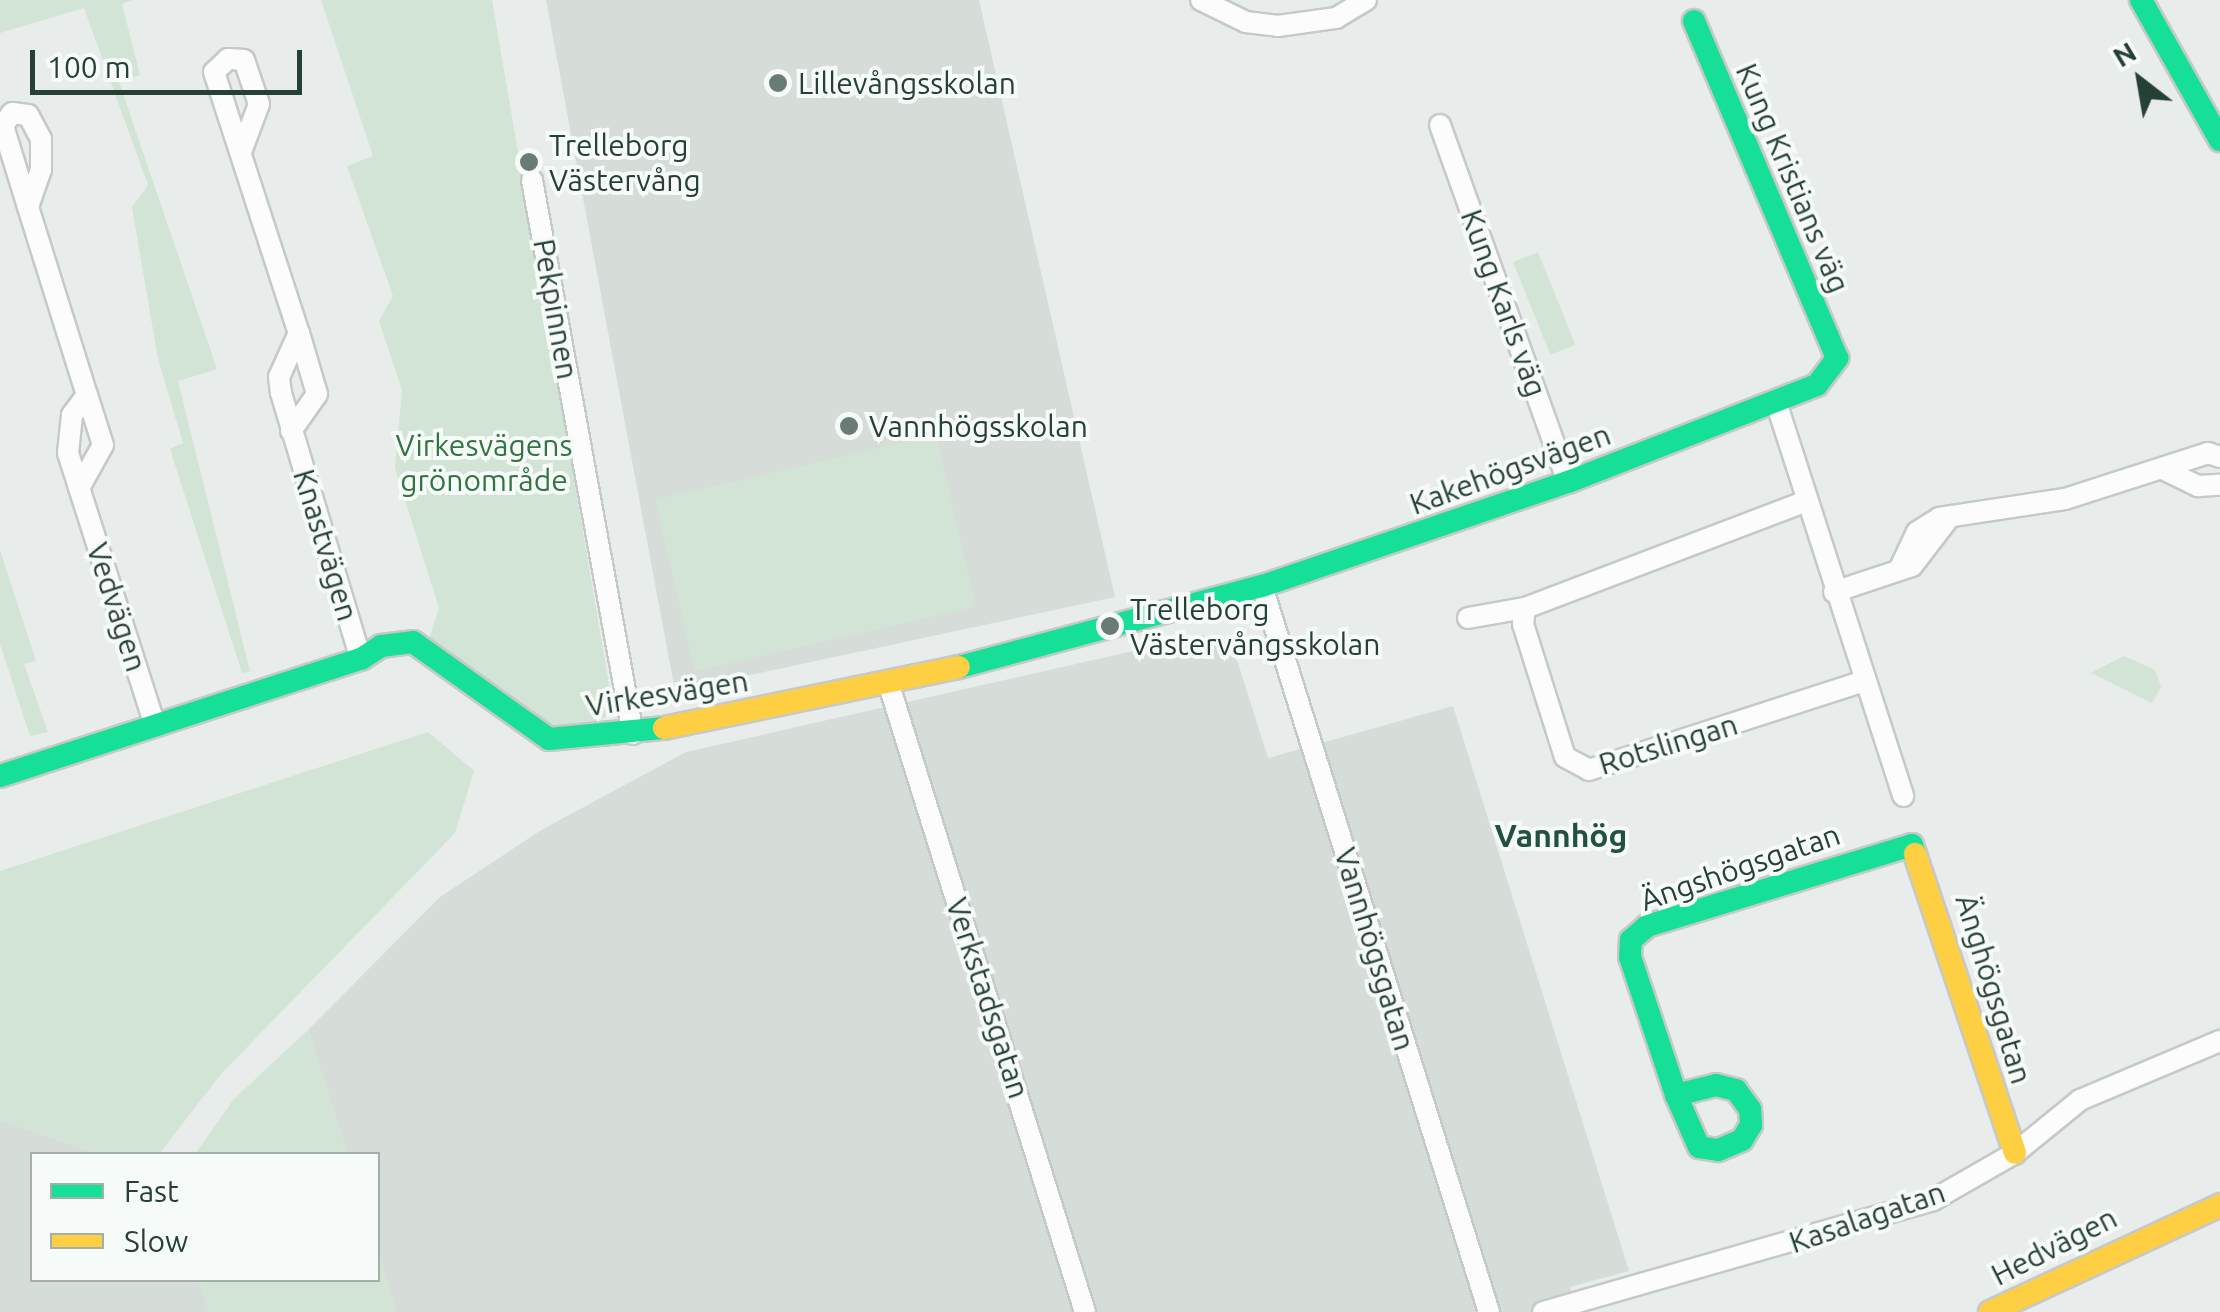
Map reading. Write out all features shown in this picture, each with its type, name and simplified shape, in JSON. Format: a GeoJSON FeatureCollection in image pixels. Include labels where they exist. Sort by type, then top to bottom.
{"type":"FeatureCollection","features":[{"type":"Feature","properties":{"kind":"street"},"geometry":{"type":"LineString","coordinates":[[1201,0],[1246,22],[1278,26],[1336,18],[1366,0]]}},
{"type":"Feature","properties":{"kind":"street"},"geometry":{"type":"LineString","coordinates":[[2141,0],[2220,140]]}},
{"type":"Feature","properties":{"kind":"street","name":"Kung Kristians väg"},"geometry":{"type":"LineString","coordinates":[[1694,21],[1837,358]]}},
{"type":"Feature","properties":{"kind":"street","name":"Kung Karls väg"},"geometry":{"type":"LineString","coordinates":[[1440,125],[1568,482]]}},
{"type":"Feature","properties":{"kind":"street","name":"Knastvägen"},"geometry":{"type":"LineString","coordinates":[[241,152],[317,394],[291,431]]}},
{"type":"Feature","properties":{"kind":"street","name":"Pekpinnen"},"geometry":{"type":"LineString","coordinates":[[532,180],[633,734]]}},
{"type":"Feature","properties":{"kind":"street"},"geometry":{"type":"LineString","coordinates":[[28,207],[103,445],[79,488]]}},
{"type":"Feature","properties":{"kind":"street","name":"Knastvägen"},"geometry":{"type":"LineString","coordinates":[[299,333],[280,376],[291,431],[362,659]]}},
{"type":"Feature","properties":{"kind":"street","name":"Kakehögsvägen"},"geometry":{"type":"LineString","coordinates":[[1262,586],[1568,482],[1776,402],[1817,385],[1837,358]]}},
{"type":"Feature","properties":{"kind":"street","name":"Vedvägen"},"geometry":{"type":"LineString","coordinates":[[87,395],[67,438],[79,488],[154,725]]}},
{"type":"Feature","properties":{"kind":"street"},"geometry":{"type":"LineString","coordinates":[[1776,402],[1804,502],[1903,796]]}},
{"type":"Feature","properties":{"kind":"street"},"geometry":{"type":"LineString","coordinates":[[1834,592],[1899,570],[1917,532],[1950,518],[2065,500],[2208,453],[2220,457]]}},
{"type":"Feature","properties":{"kind":"street"},"geometry":{"type":"LineString","coordinates":[[2165,470],[2198,486],[2220,485]]}},
{"type":"Feature","properties":{"kind":"street"},"geometry":{"type":"LineString","coordinates":[[1468,618],[1525,608],[1804,502]]}},
{"type":"Feature","properties":{"kind":"street","name":"Virkesvägen"},"geometry":{"type":"LineString","coordinates":[[0,776],[362,659],[381,646],[412,642],[549,739],[633,734],[888,684],[1262,586]]}},
{"type":"Feature","properties":{"kind":"street","name":"Vannhögsgatan"},"geometry":{"type":"LineString","coordinates":[[1262,586],[1489,1312]]}},
{"type":"Feature","properties":{"kind":"street","name":"Rotslingan"},"geometry":{"type":"LineString","coordinates":[[1525,608],[1523,624],[1566,758],[1589,770],[1864,681]]}},
{"type":"Feature","properties":{"kind":"street","name":"Verkstadsgatan"},"geometry":{"type":"LineString","coordinates":[[888,684],[1085,1312]]}},
{"type":"Feature","properties":{"kind":"street","name":"Ängshögsgatan"},"geometry":{"type":"LineString","coordinates":[[1676,1095],[1630,957],[1631,940],[1647,926],[1912,845]]}},
{"type":"Feature","properties":{"kind":"street","name":"Änghögsgatan"},"geometry":{"type":"LineString","coordinates":[[1912,845],[2015,1153]]}},
{"type":"Feature","properties":{"kind":"street","name":"Kasalagatan"},"geometry":{"type":"LineString","coordinates":[[1543,1312],[1933,1200],[2015,1153],[2080,1100],[2220,1041]]}},
{"type":"Feature","properties":{"kind":"street","name":"Hedvägen"},"geometry":{"type":"LineString","coordinates":[[2146,1234],[2220,1188]]}},
{"type":"Feature","properties":{"kind":"street","name":"Hedvägen"},"geometry":{"type":"LineString","coordinates":[[1990,1312],[2146,1234],[2220,1205]]}},
{"type":"Feature","properties":{"kind":"shaded area","name":"Vannhögsskolan"},"geometry":{"type":"Polygon","coordinates":[[[546,0],[979,0],[1115,597],[675,691],[546,0]]]}},
{"type":"Feature","properties":{"kind":"shaded area"},"geometry":{"type":"Polygon","coordinates":[[[1204,635],[1237,660],[1268,758],[1453,706],[1629,1271],[1570,1287],[1579,1312],[396,1312],[380,1259],[380,1152],[346,1152],[308,1030],[440,897],[543,829],[686,752],[1204,635]]]}},
{"type":"Feature","properties":{"kind":"shaded area"},"geometry":{"type":"Polygon","coordinates":[[[0,1120],[93,1152],[30,1152],[30,1282],[200,1282],[209,1312],[0,1312],[0,1120]]]}},
{"type":"Feature","properties":{"kind":"green space"},"geometry":{"type":"Polygon","coordinates":[[[0,0],[132,0],[122,4],[140,75],[119,82],[217,369],[178,381],[250,671],[242,673],[170,449],[183,443],[158,359],[132,207],[148,185],[84,8],[0,33],[0,0]]]}},
{"type":"Feature","properties":{"kind":"green space","name":"Virkesvägens grönområde"},"geometry":{"type":"Polygon","coordinates":[[[321,0],[492,0],[610,690],[607,716],[593,723],[548,728],[429,639],[439,608],[395,468],[402,390],[379,321],[393,296],[347,166],[373,156],[321,0]]]}},
{"type":"Feature","properties":{"kind":"green space"},"geometry":{"type":"Polygon","coordinates":[[[1538,252],[1575,345],[1550,355],[1513,262],[1538,252]]]}},
{"type":"Feature","properties":{"kind":"green space"},"geometry":{"type":"Polygon","coordinates":[[[936,435],[976,606],[695,671],[655,500],[936,435]]]}},
{"type":"Feature","properties":{"kind":"green space"},"geometry":{"type":"Polygon","coordinates":[[[0,550],[36,661],[24,664],[48,732],[30,736],[0,644],[0,550]]]}},
{"type":"Feature","properties":{"kind":"green space"},"geometry":{"type":"Polygon","coordinates":[[[2124,656],[2155,670],[2161,687],[2152,703],[2091,673],[2124,656]]]}},
{"type":"Feature","properties":{"kind":"green space"},"geometry":{"type":"Polygon","coordinates":[[[428,732],[474,771],[455,833],[221,1074],[161,1152],[93,1152],[0,1120],[0,871],[428,732]]]}},
{"type":"Feature","properties":{"kind":"green space"},"geometry":{"type":"Polygon","coordinates":[[[308,1030],[346,1152],[196,1152],[234,1099],[308,1030]]]}},
{"type":"Feature","properties":{"kind":"green space"},"geometry":{"type":"Polygon","coordinates":[[[380,1259],[396,1312],[209,1312],[200,1282],[380,1282],[380,1259]]]}},
{"type":"Feature","properties":{"kind":"traffic: fast"},"geometry":{"type":"LineString","coordinates":[[2141,0],[2220,140]]}},
{"type":"Feature","properties":{"kind":"traffic: fast"},"geometry":{"type":"LineString","coordinates":[[959,667],[1262,586],[1568,482],[1817,385],[1837,358],[1694,21]]}},
{"type":"Feature","properties":{"kind":"traffic: fast"},"geometry":{"type":"LineString","coordinates":[[0,776],[361,659],[381,646],[413,642],[549,739],[664,728]]}},
{"type":"Feature","properties":{"kind":"traffic: fast"},"geometry":{"type":"LineString","coordinates":[[1676,1095],[1716,1085],[1736,1090],[1750,1109],[1751,1125],[1742,1140],[1718,1150],[1699,1147],[1676,1095],[1630,957],[1631,940],[1647,926],[1912,845],[1915,854]]}},
{"type":"Feature","properties":{"kind":"traffic: slow"},"geometry":{"type":"LineString","coordinates":[[664,728],[959,667]]}},
{"type":"Feature","properties":{"kind":"traffic: slow"},"geometry":{"type":"LineString","coordinates":[[1915,854],[2015,1153]]}},
{"type":"Feature","properties":{"kind":"traffic: slow"},"geometry":{"type":"LineString","coordinates":[[1990,1312],[2220,1205]]}},
{"type":"Feature","properties":{"kind":"place","name":"Lillevångsskolan"},"geometry":{"type":"Point","coordinates":[778,83]}},
{"type":"Feature","properties":{"kind":"place","name":"Trelleborg Västervång"},"geometry":{"type":"Point","coordinates":[529,162]}},
{"type":"Feature","properties":{"kind":"place","name":"Vannhögsskolan"},"geometry":{"type":"Point","coordinates":[849,426]}},
{"type":"Feature","properties":{"kind":"place","name":"Trelleborg Västervångsskolan"},"geometry":{"type":"Point","coordinates":[1110,626]}},
{"type":"Feature","properties":{"kind":"district","name":"Vannhög"},"geometry":{"type":"Point","coordinates":[1561,835]}}]}
